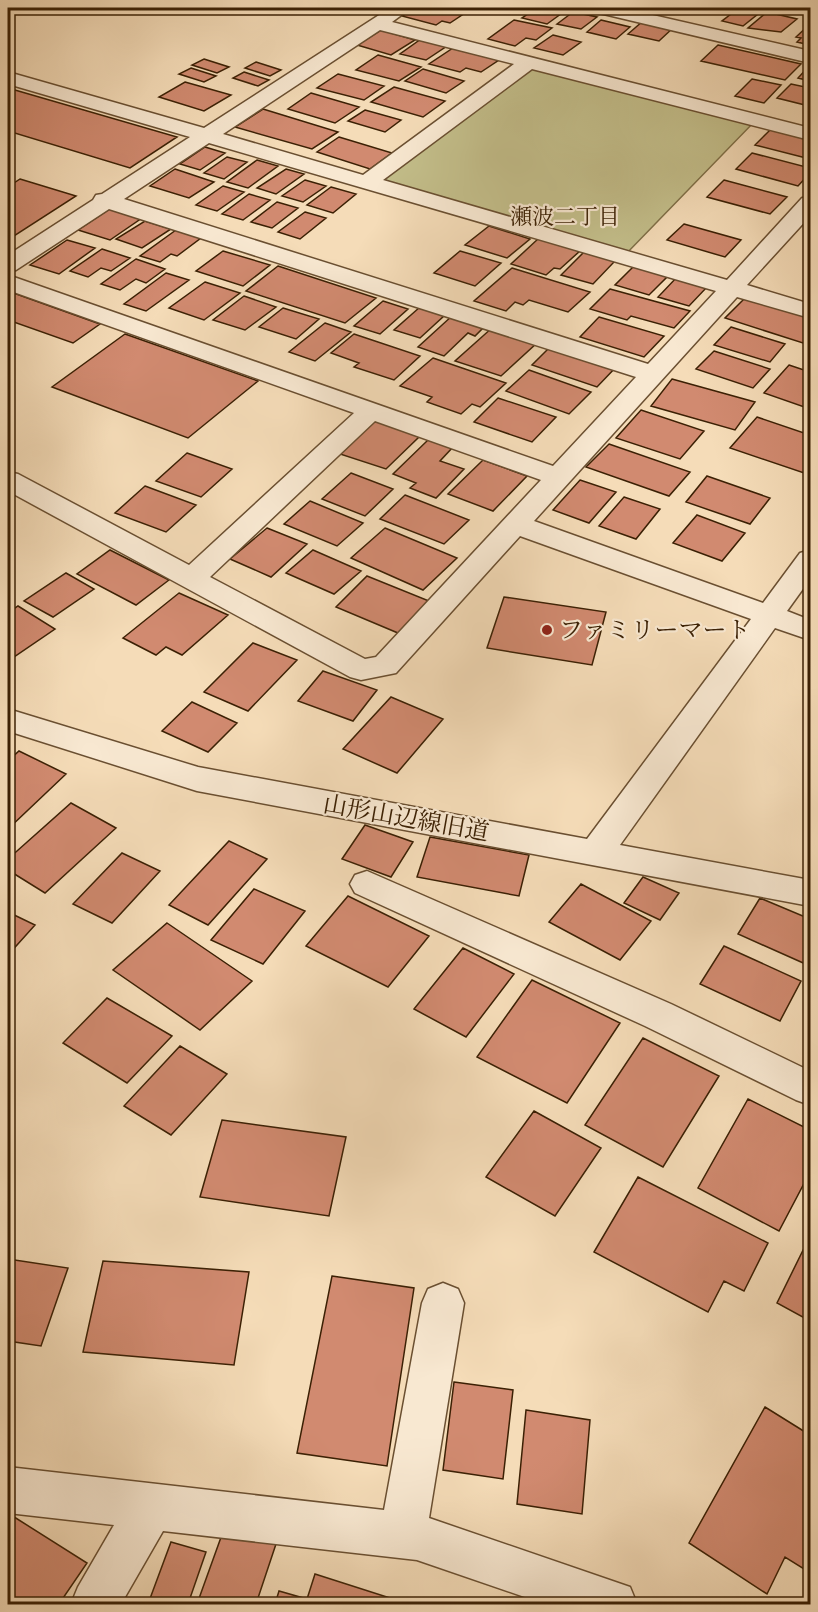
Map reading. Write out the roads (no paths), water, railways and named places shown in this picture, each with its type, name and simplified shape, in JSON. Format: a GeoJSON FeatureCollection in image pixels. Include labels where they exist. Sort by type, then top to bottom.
{"type":"FeatureCollection","features":[{"type":"Feature","properties":{"kind":"street"},"geometry":{"type":"LineString","coordinates":[[8,265],[104,200],[402,8]]}},
{"type":"Feature","properties":{"kind":"street"},"geometry":{"type":"LineString","coordinates":[[601,8],[810,57]]}},
{"type":"Feature","properties":{"kind":"street"},"geometry":{"type":"LineString","coordinates":[[377,24],[810,134]]}},
{"type":"Feature","properties":{"kind":"street"},"geometry":{"type":"LineString","coordinates":[[367,182],[528,63]]}},
{"type":"Feature","properties":{"kind":"street"},"geometry":{"type":"LineString","coordinates":[[8,78],[810,311]]}},
{"type":"Feature","properties":{"kind":"street"},"geometry":{"type":"LineString","coordinates":[[104,200],[653,374]]}},
{"type":"Feature","properties":{"kind":"street"},"geometry":{"type":"LineString","coordinates":[[8,480],[361,670],[385,666],[810,203]]}},
{"type":"Feature","properties":{"kind":"street"},"geometry":{"type":"LineString","coordinates":[[8,282],[558,477]]}},
{"type":"Feature","properties":{"kind":"street"},"geometry":{"type":"LineString","coordinates":[[191,579],[371,411]]}},
{"type":"Feature","properties":{"kind":"street"},"geometry":{"type":"LineString","coordinates":[[515,524],[810,630]]}},
{"type":"Feature","properties":{"kind":"street"},"geometry":{"type":"LineString","coordinates":[[596,852],[810,559]]}},
{"type":"Feature","properties":{"kind":"street","name":"山形山辺線旧道"},"geometry":{"type":"LineString","coordinates":[[8,720],[197,779],[810,893]]}},
{"type":"Feature","properties":{"kind":"street"},"geometry":{"type":"LineString","coordinates":[[367,884],[658,1015],[810,1089]]}},
{"type":"Feature","properties":{"kind":"street"},"geometry":{"type":"LineString","coordinates":[[403,1536],[443,1303]]}},
{"type":"Feature","properties":{"kind":"street"},"geometry":{"type":"LineString","coordinates":[[8,1490],[417,1537],[613,1605]]}},
{"type":"Feature","properties":{"kind":"street"},"geometry":{"type":"LineString","coordinates":[[95,1605],[150,1508]]}},
{"type":"Feature","properties":{"kind":"place","name":"ファミリーマート"},"geometry":{"type":"Point","coordinates":[547,630]}},
{"type":"Feature","properties":{"kind":"district","name":"瀬波二丁目"},"geometry":{"type":"Point","coordinates":[565,217]}}]}
